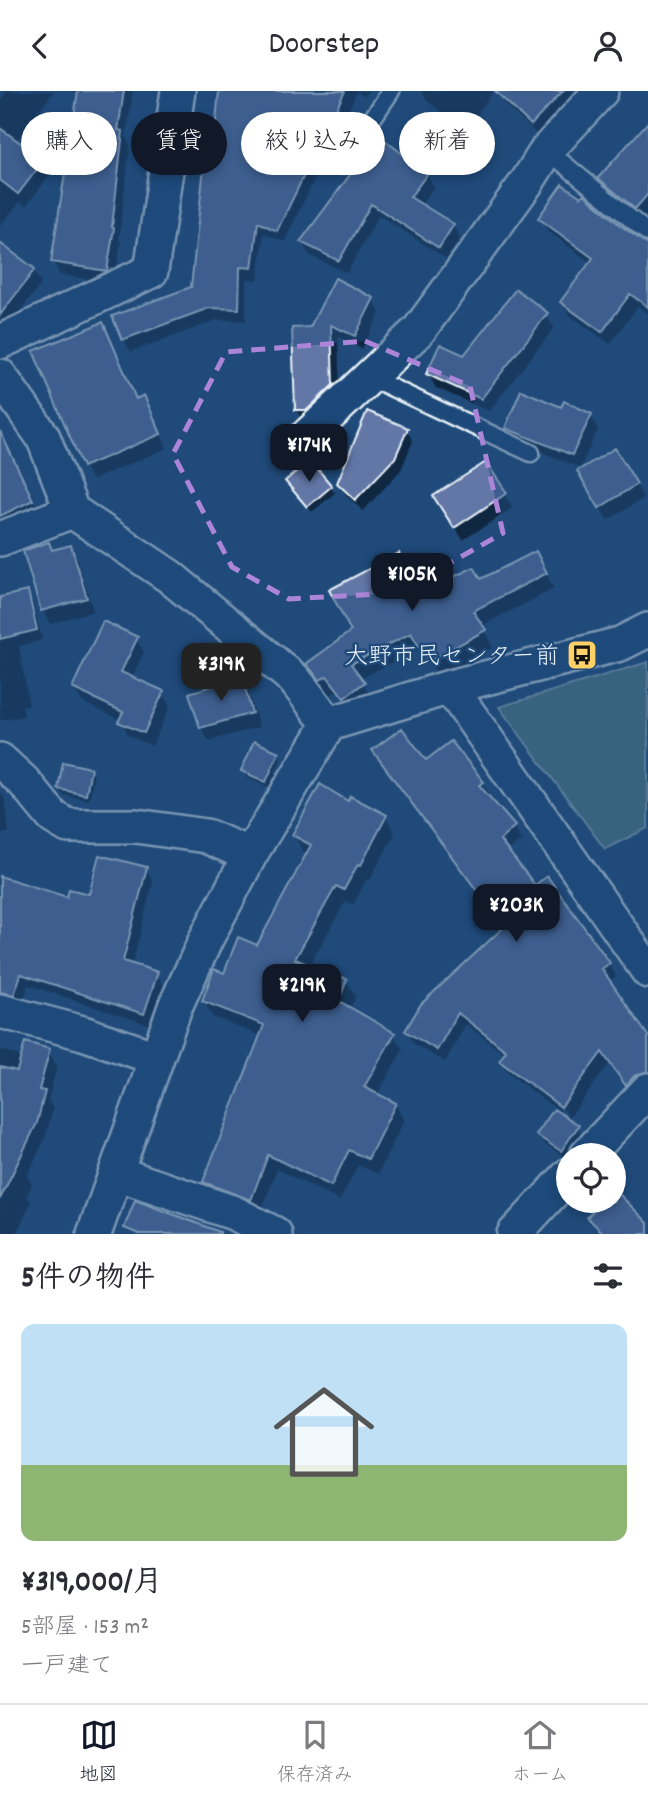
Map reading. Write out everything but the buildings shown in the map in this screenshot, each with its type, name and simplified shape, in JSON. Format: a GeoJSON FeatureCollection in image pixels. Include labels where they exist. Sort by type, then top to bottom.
{"type":"FeatureCollection","features":[{"type":"Feature","properties":{"kind":"street"},"geometry":{"type":"LineString","coordinates":[[0,342],[151,271],[178,91]]}},
{"type":"Feature","properties":{"kind":"street"},"geometry":{"type":"LineString","coordinates":[[305,438],[419,330],[527,182],[547,150],[601,91]]}},
{"type":"Feature","properties":{"kind":"street"},"geometry":{"type":"LineString","coordinates":[[0,376],[43,437],[72,511],[169,576],[294,679],[329,724]]}},
{"type":"Feature","properties":{"kind":"street"},"geometry":{"type":"LineString","coordinates":[[0,539],[72,511]]}},
{"type":"Feature","properties":{"kind":"street"},"geometry":{"type":"LineString","coordinates":[[94,1234],[175,1007],[206,939],[250,855],[329,724],[450,687],[620,644],[648,630]]}},
{"type":"Feature","properties":{"kind":"street"},"geometry":{"type":"LineString","coordinates":[[450,687],[648,971]]}},
{"type":"Feature","properties":{"kind":"street"},"geometry":{"type":"LineString","coordinates":[[0,760],[24,782],[53,817],[68,826],[136,826],[206,835],[250,855]]}},
{"type":"Feature","properties":{"kind":"street"},"geometry":{"type":"LineString","coordinates":[[0,1011],[83,1033],[156,1058]]}},
{"type":"Feature","properties":{"kind":"street"},"geometry":{"type":"LineString","coordinates":[[598,1143],[648,1090]]}},
{"type":"Feature","properties":{"kind":"street"},"geometry":{"type":"LineString","coordinates":[[116,1173],[234,1213],[275,1234]]}},
{"type":"Feature","properties":{"kind":"street"},"geometry":{"type":"LineString","coordinates":[[514,1234],[556,1189]]}},
{"type":"Feature","properties":{"kind":"lane"},"geometry":{"type":"LineString","coordinates":[[377,112],[391,91]]}},
{"type":"Feature","properties":{"kind":"lane"},"geometry":{"type":"LineString","coordinates":[[547,150],[648,233]]}},
{"type":"Feature","properties":{"kind":"lane"},"geometry":{"type":"LineString","coordinates":[[369,377],[531,453]]}},
{"type":"Feature","properties":{"kind":"highlighted area"},"geometry":{"type":"Polygon","coordinates":[[[365,341],[470,386],[503,533],[397,593],[289,599],[232,567],[173,454],[226,352],[365,341]]]}},
{"type":"Feature","properties":{"kind":"green space"},"geometry":{"type":"Polygon","coordinates":[[[648,662],[648,828],[605,849],[499,707],[648,662]]]}},
{"type":"Feature","properties":{"kind":"place","name":"大野市民センター前"},"geometry":{"type":"Point","coordinates":[582,655]}}]}
